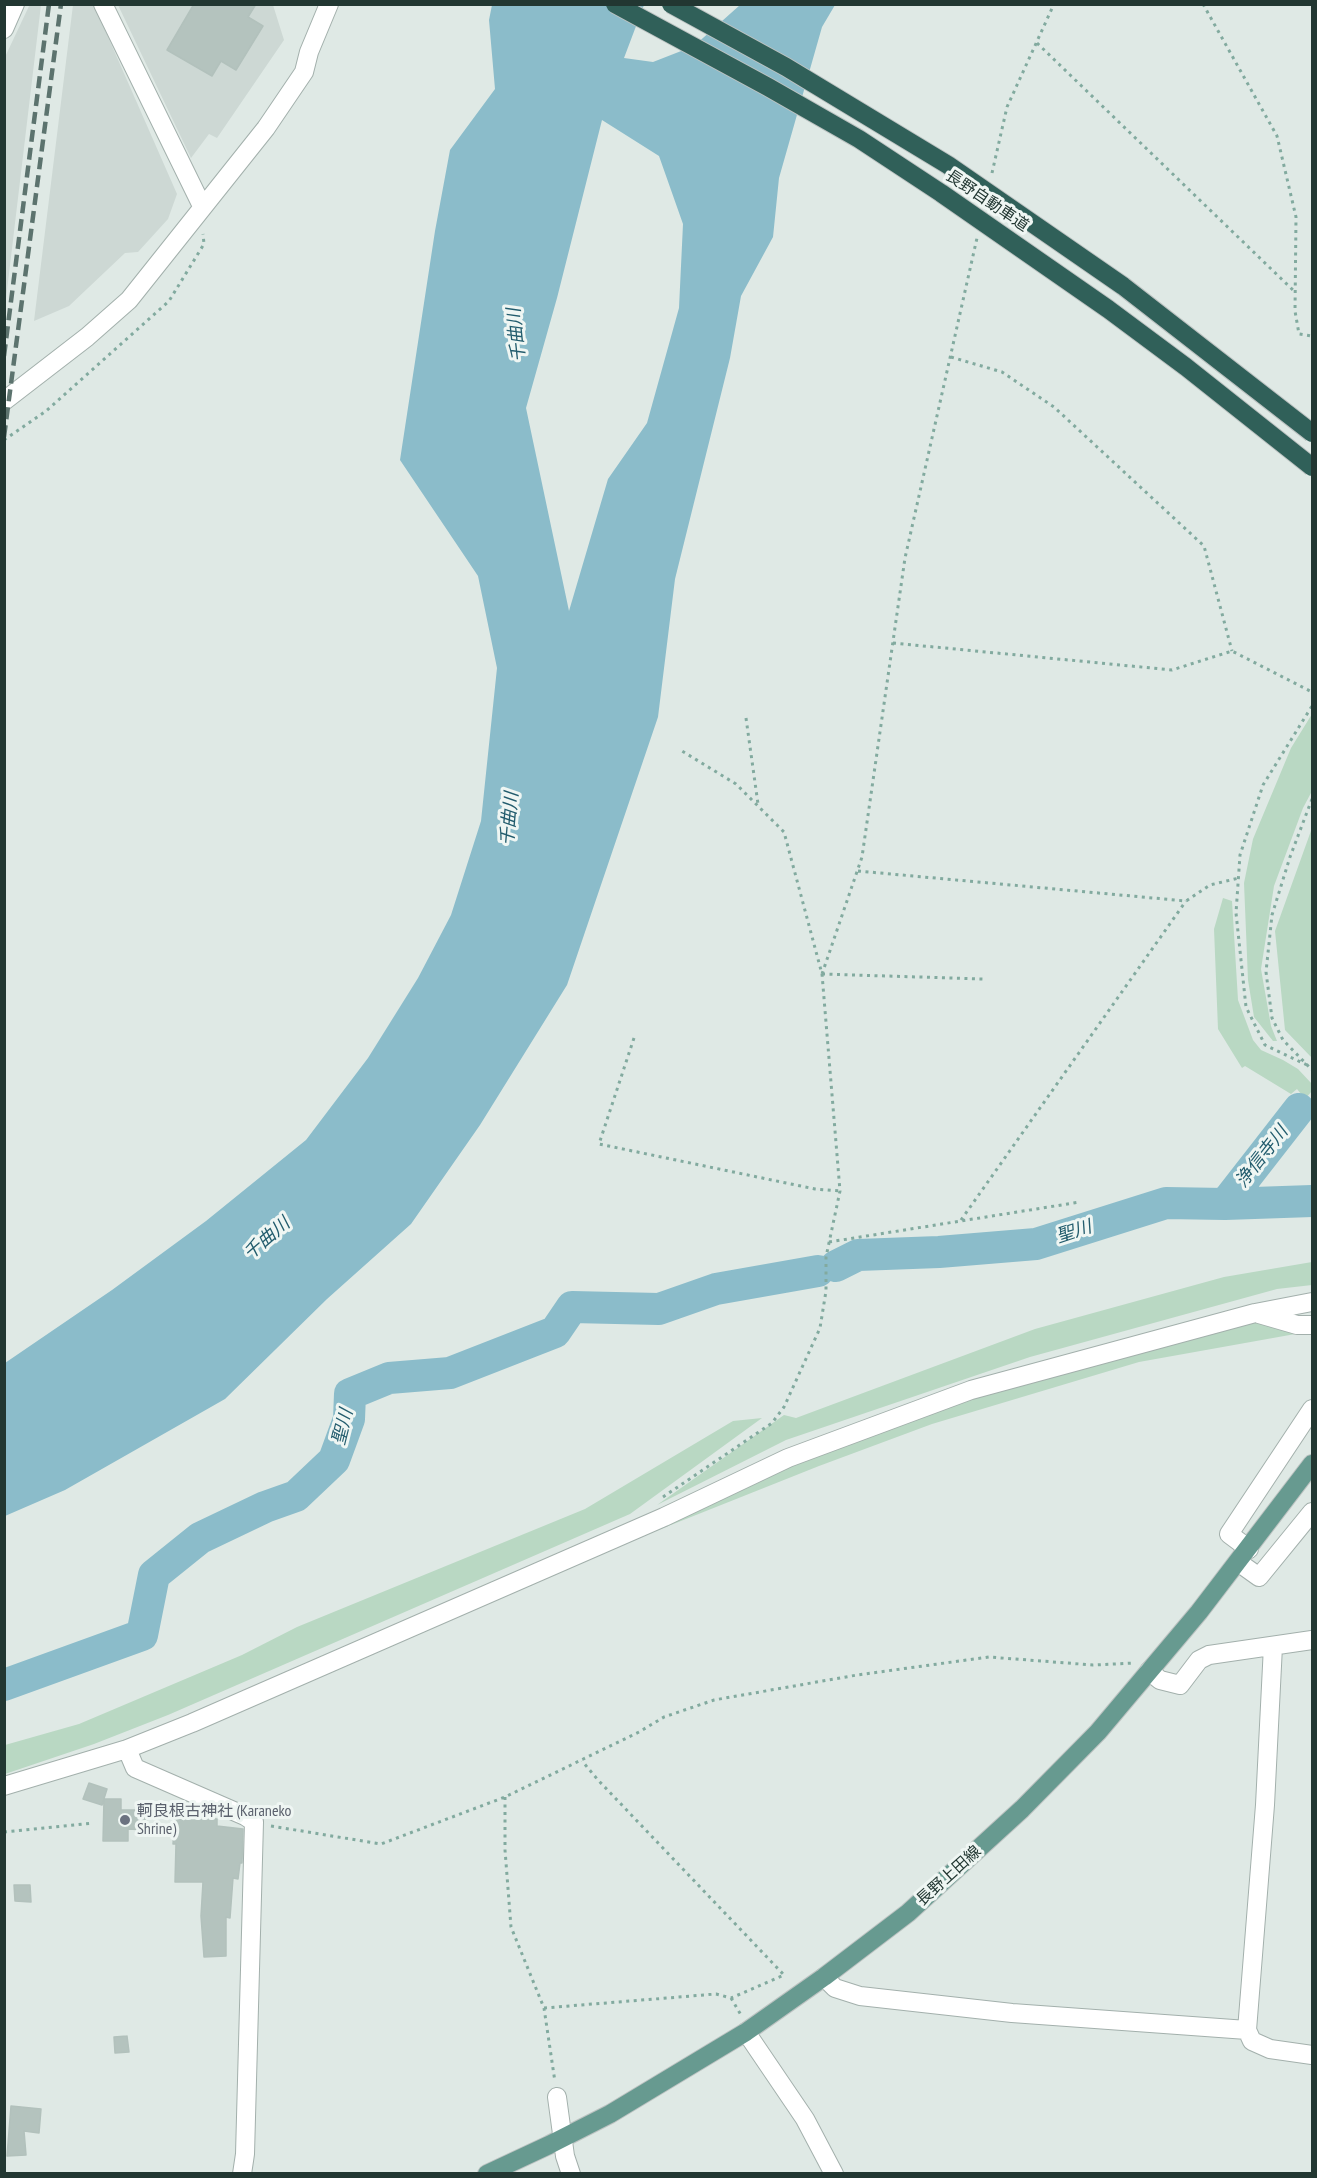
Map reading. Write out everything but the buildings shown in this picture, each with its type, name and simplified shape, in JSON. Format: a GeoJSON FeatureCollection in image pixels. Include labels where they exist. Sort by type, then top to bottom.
{"type":"FeatureCollection","features":[{"type":"Feature","properties":{"kind":"highway","name":"長野自動車道"},"geometry":{"type":"LineString","coordinates":[[615,4],[798,104],[858,139],[941,193],[1108,309],[1186,367],[1312,467]]}},
{"type":"Feature","properties":{"kind":"highway","name":"長野自動車道"},"geometry":{"type":"LineString","coordinates":[[671,4],[786,67],[948,165],[1123,286],[1312,433]]}},
{"type":"Feature","properties":{"kind":"main road","name":"長野上田線"},"geometry":{"type":"LineString","coordinates":[[488,2174],[610,2114],[746,2032],[824,1977],[908,1913],[1022,1809],[1098,1732],[1243,1555],[1312,1464]]}},
{"type":"Feature","properties":{"kind":"street"},"geometry":{"type":"LineString","coordinates":[[4,29],[15,4]]}},
{"type":"Feature","properties":{"kind":"street"},"geometry":{"type":"LineString","coordinates":[[103,4],[202,206]]}},
{"type":"Feature","properties":{"kind":"street"},"geometry":{"type":"LineString","coordinates":[[4,401],[87,337],[129,300],[266,128],[304,72],[309,52],[329,4]]}},
{"type":"Feature","properties":{"kind":"street"},"geometry":{"type":"LineString","coordinates":[[4,1786],[127,1749],[664,1517],[788,1458],[970,1390],[1255,1313],[1312,1302]]}},
{"type":"Feature","properties":{"kind":"street"},"geometry":{"type":"LineString","coordinates":[[1255,1313],[1298,1325],[1312,1325]]}},
{"type":"Feature","properties":{"kind":"street"},"geometry":{"type":"LineString","coordinates":[[1312,1409],[1229,1534],[1259,1576],[1312,1512]]}},
{"type":"Feature","properties":{"kind":"street"},"geometry":{"type":"LineString","coordinates":[[1149,1671],[1160,1680],[1180,1685],[1199,1660],[1209,1655],[1312,1640]]}},
{"type":"Feature","properties":{"kind":"street"},"geometry":{"type":"LineString","coordinates":[[1273,1646],[1247,2030],[1252,2041],[1270,2049],[1312,2055]]}},
{"type":"Feature","properties":{"kind":"street"},"geometry":{"type":"LineString","coordinates":[[127,1749],[135,1768],[255,1822],[245,2154],[242,2174]]}},
{"type":"Feature","properties":{"kind":"street"},"geometry":{"type":"LineString","coordinates":[[824,1977],[836,1988],[860,1996],[1012,2013],[1247,2030]]}},
{"type":"Feature","properties":{"kind":"street"},"geometry":{"type":"LineString","coordinates":[[746,2032],[805,2119],[834,2174]]}},
{"type":"Feature","properties":{"kind":"street"},"geometry":{"type":"LineString","coordinates":[[557,2097],[562,2138],[571,2174]]}},
{"type":"Feature","properties":{"kind":"path"},"geometry":{"type":"LineString","coordinates":[[990,182],[1006,107],[1054,4]]}},
{"type":"Feature","properties":{"kind":"path"},"geometry":{"type":"LineString","coordinates":[[1203,4],[1277,136],[1296,217],[1295,310],[1299,334],[1312,336]]}},
{"type":"Feature","properties":{"kind":"path"},"geometry":{"type":"LineString","coordinates":[[1036,43],[1295,292]]}},
{"type":"Feature","properties":{"kind":"path"},"geometry":{"type":"LineString","coordinates":[[4,440],[46,411],[169,301],[204,244],[202,206]]}},
{"type":"Feature","properties":{"kind":"path"},"geometry":{"type":"LineString","coordinates":[[822,974],[861,857],[905,558],[977,236]]}},
{"type":"Feature","properties":{"kind":"path"},"geometry":{"type":"LineString","coordinates":[[951,357],[1002,372],[1054,407],[1204,546],[1232,651]]}},
{"type":"Feature","properties":{"kind":"path"},"geometry":{"type":"LineString","coordinates":[[893,643],[1172,670],[1232,651],[1312,692]]}},
{"type":"Feature","properties":{"kind":"path"},"geometry":{"type":"LineString","coordinates":[[1307,1065],[1265,1045],[1246,1008],[1236,913],[1240,855],[1263,784],[1312,706]]}},
{"type":"Feature","properties":{"kind":"path"},"geometry":{"type":"LineString","coordinates":[[746,718],[758,806]]}},
{"type":"Feature","properties":{"kind":"path"},"geometry":{"type":"LineString","coordinates":[[660,1499],[772,1423],[784,1407],[820,1328],[826,1291],[826,1257],[840,1191],[822,974],[784,832],[736,784],[682,751]]}},
{"type":"Feature","properties":{"kind":"path"},"geometry":{"type":"LineString","coordinates":[[1312,799],[1290,857],[1272,915],[1266,972],[1272,1018],[1283,1040],[1312,1070]]}},
{"type":"Feature","properties":{"kind":"path"},"geometry":{"type":"LineString","coordinates":[[858,871],[1186,901]]}},
{"type":"Feature","properties":{"kind":"path"},"geometry":{"type":"LineString","coordinates":[[961,1220],[1186,901],[1210,885],[1239,878]]}},
{"type":"Feature","properties":{"kind":"path"},"geometry":{"type":"LineString","coordinates":[[822,974],[983,979]]}},
{"type":"Feature","properties":{"kind":"path"},"geometry":{"type":"LineString","coordinates":[[634,1038],[599,1144],[815,1189],[840,1191]]}},
{"type":"Feature","properties":{"kind":"path"},"geometry":{"type":"LineString","coordinates":[[829,1242],[1080,1202]]}},
{"type":"Feature","properties":{"kind":"path"},"geometry":{"type":"LineString","coordinates":[[255,1822],[321,1836],[381,1844],[505,1797],[664,1718],[714,1700],[857,1675],[989,1658],[1093,1665],[1134,1663],[1140,1664],[1149,1671]]}},
{"type":"Feature","properties":{"kind":"path"},"geometry":{"type":"LineString","coordinates":[[544,2008],[716,1994],[731,1998],[784,1974],[598,1780],[582,1760]]}},
{"type":"Feature","properties":{"kind":"path"},"geometry":{"type":"LineString","coordinates":[[505,1797],[505,1850],[511,1927],[544,2008],[557,2097]]}},
{"type":"Feature","properties":{"kind":"path"},"geometry":{"type":"LineString","coordinates":[[4,1832],[93,1823]]}},
{"type":"Feature","properties":{"kind":"shaded area"},"geometry":{"type":"Polygon","coordinates":[[[30,4],[41,5],[5,307],[5,57],[30,4]]]}},
{"type":"Feature","properties":{"kind":"shaded area"},"geometry":{"type":"Polygon","coordinates":[[[73,5],[94,5],[177,194],[168,219],[138,252],[125,253],[69,306],[34,321],[73,5]]]}},
{"type":"Feature","properties":{"kind":"shaded area"},"geometry":{"type":"Polygon","coordinates":[[[118,5],[273,5],[284,40],[217,138],[209,134],[191,158],[118,5]]]}},
{"type":"Feature","properties":{"kind":"green space"},"geometry":{"type":"Polygon","coordinates":[[[1312,714],[1312,791],[1303,808],[1274,886],[1261,969],[1271,1026],[1277,1041],[1273,1041],[1254,1017],[1248,980],[1244,883],[1253,839],[1291,748],[1312,714]]]}},
{"type":"Feature","properties":{"kind":"green space"},"geometry":{"type":"Polygon","coordinates":[[[1312,828],[1312,1058],[1285,1030],[1275,931],[1312,828]]]}},
{"type":"Feature","properties":{"kind":"green space"},"geometry":{"type":"Polygon","coordinates":[[[1223,898],[1232,901],[1238,1000],[1253,1040],[1261,1050],[1298,1069],[1312,1084],[1312,1091],[1305,1099],[1297,1089],[1291,1094],[1245,1066],[1242,1068],[1218,1029],[1214,929],[1223,898]]]}},
{"type":"Feature","properties":{"kind":"green space"},"geometry":{"type":"Polygon","coordinates":[[[1312,1262],[1312,1285],[1277,1289],[1030,1357],[786,1440],[657,1505],[784,1415],[796,1418],[1035,1329],[1224,1277],[1312,1262]]]}},
{"type":"Feature","properties":{"kind":"green space"},"geometry":{"type":"Polygon","coordinates":[[[1256,1322],[1312,1331],[1139,1362],[932,1424],[819,1466],[578,1562],[780,1466],[937,1409],[1105,1358],[1256,1322]]]}},
{"type":"Feature","properties":{"kind":"green space"},"geometry":{"type":"Polygon","coordinates":[[[762,1418],[630,1514],[168,1715],[94,1744],[5,1774],[5,1745],[79,1724],[242,1655],[297,1627],[585,1509],[733,1421],[762,1418]]]}},
{"type":"Feature","properties":{"kind":"water","name":"千曲川"},"geometry":{"type":"Polygon","coordinates":[[[492,5],[644,5],[624,58],[653,62],[694,46],[740,5],[835,5],[822,27],[779,178],[773,237],[741,296],[730,358],[675,579],[658,717],[567,985],[480,1125],[411,1224],[327,1299],[225,1399],[65,1490],[5,1516],[5,1363],[112,1290],[206,1221],[306,1140],[368,1058],[418,978],[451,915],[481,821],[497,668],[478,576],[400,460],[435,231],[450,150],[495,89],[489,20],[492,5]],[[602,120],[557,298],[526,408],[569,611],[608,479],[647,423],[679,308],[683,224],[659,156],[602,120]]]}},
{"type":"Feature","properties":{"kind":"waterway","name":"浄信寺川"},"geometry":{"type":"LineString","coordinates":[[1225,1204],[1299,1109]]}},
{"type":"Feature","properties":{"kind":"waterway","name":"聖川"},"geometry":{"type":"LineString","coordinates":[[836,1266],[858,1255],[939,1252],[1036,1244],[1166,1203],[1225,1204],[1312,1201]]}},
{"type":"Feature","properties":{"kind":"waterway","name":"聖川"},"geometry":{"type":"LineString","coordinates":[[4,1685],[142,1635],[154,1575],[200,1538],[265,1507],[296,1496],[334,1460],[349,1419],[350,1394],[389,1378],[450,1373],[555,1332],[572,1307],[659,1309],[716,1289],[818,1271]]}},
{"type":"Feature","properties":{"kind":"railway"},"geometry":{"type":"LineString","coordinates":[[4,356],[49,4]]}},
{"type":"Feature","properties":{"kind":"railway"},"geometry":{"type":"LineString","coordinates":[[4,437],[61,4]]}},
{"type":"Feature","properties":{"kind":"place","name":"軻良根古神社 (Karaneko Shrine)"},"geometry":{"type":"Point","coordinates":[125,1820]}}]}
